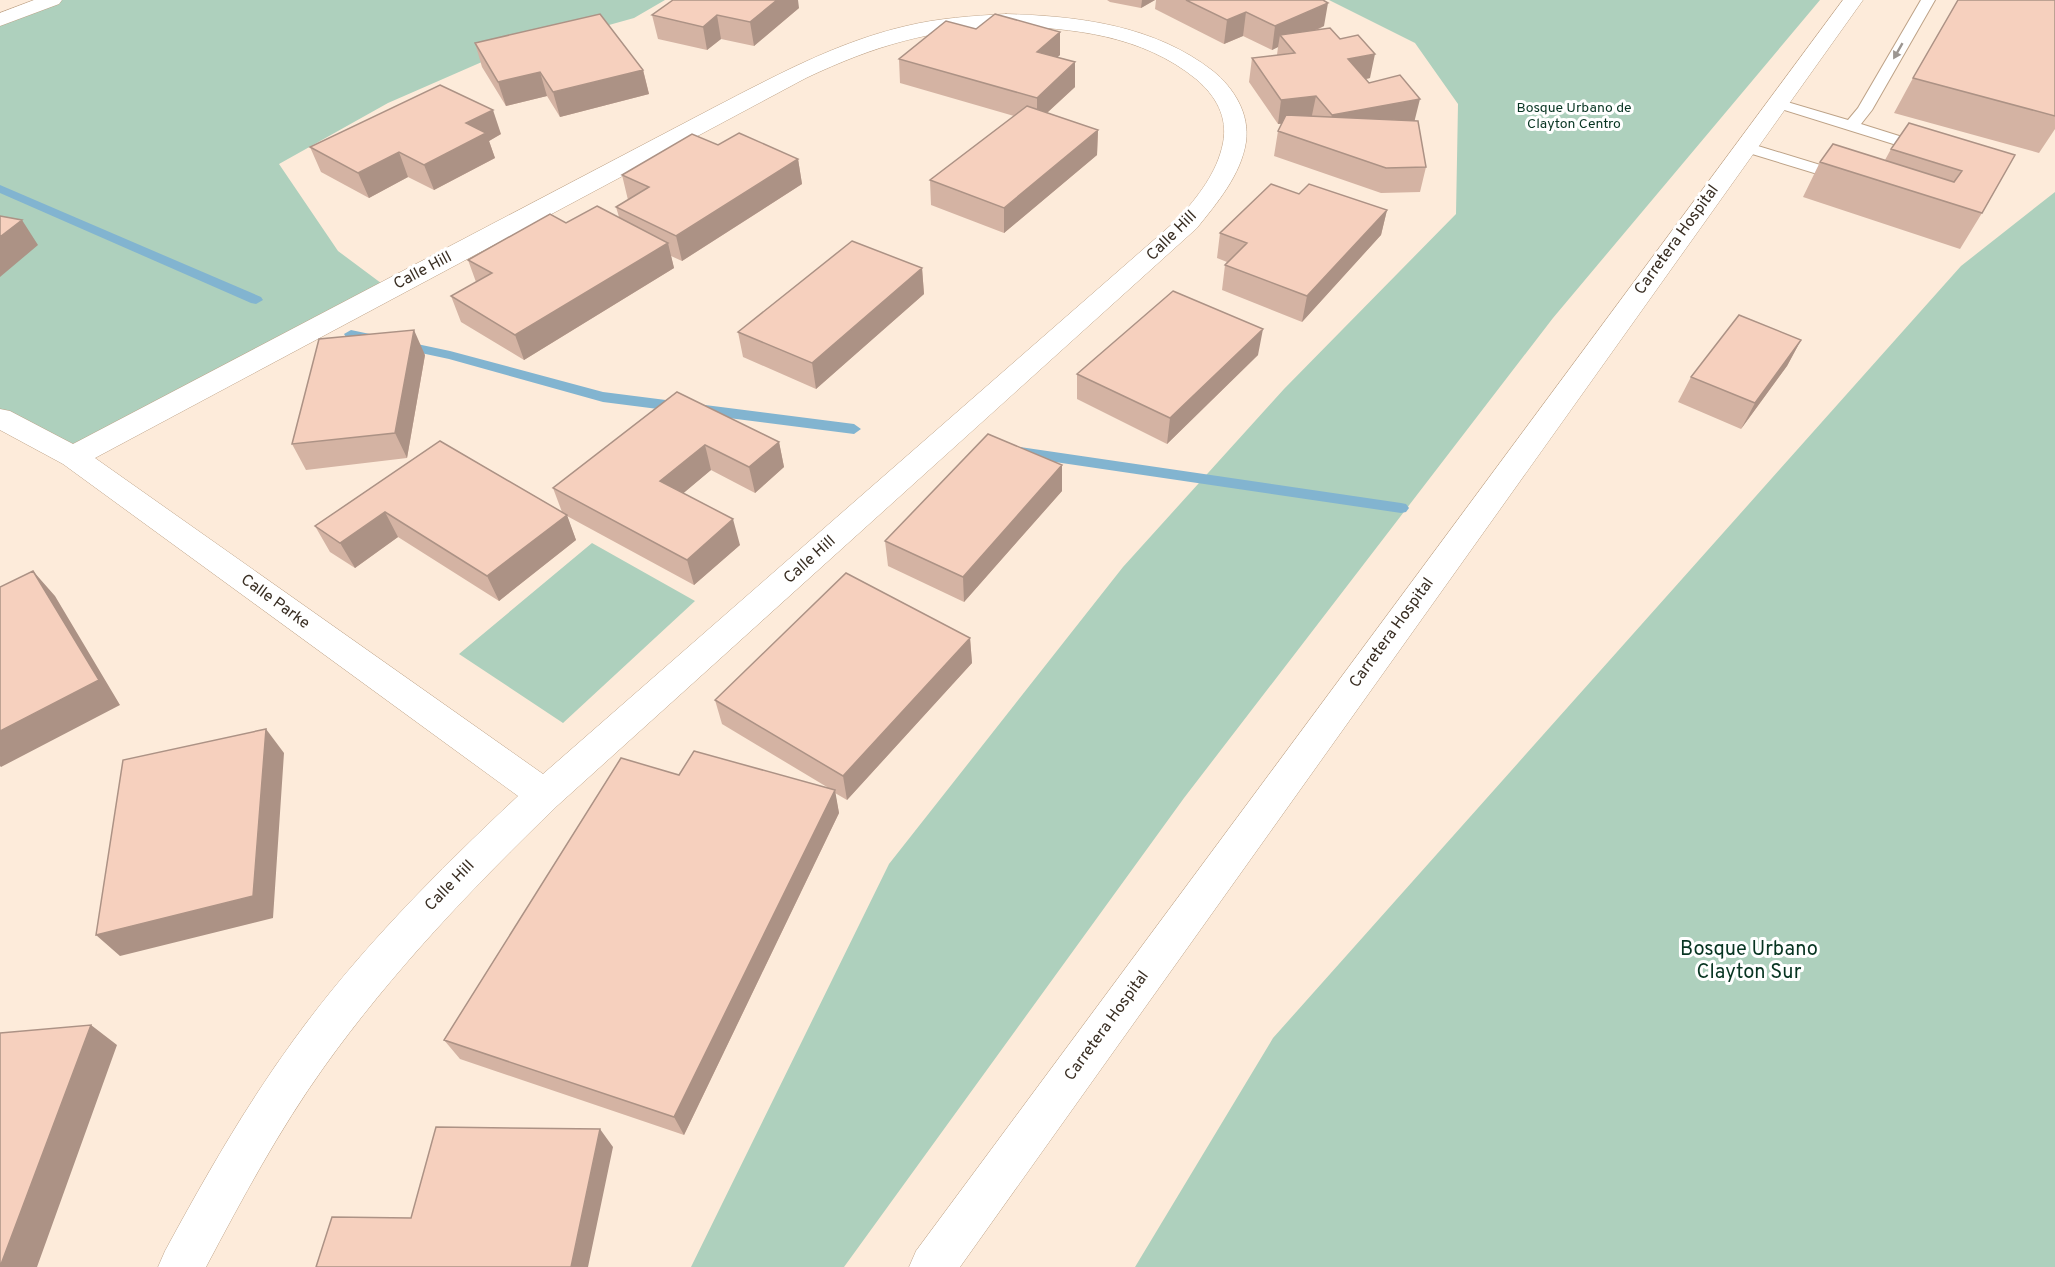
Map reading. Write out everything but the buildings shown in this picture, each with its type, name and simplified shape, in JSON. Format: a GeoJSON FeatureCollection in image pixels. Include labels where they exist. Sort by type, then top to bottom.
{"type":"FeatureCollection","features":[{"type":"Feature","properties":{"kind":"street"},"geometry":{"type":"LineString","coordinates":[[0,20],[52,0]]}},
{"type":"Feature","properties":{"kind":"street","name":"Carretera Hospital"},"geometry":{"type":"LineString","coordinates":[[932,1267],[1853,0]]}},
{"type":"Feature","properties":{"kind":"street","name":"Calle Hill"},"geometry":{"type":"LineString","coordinates":[[73,457],[722,113],[823,61],[869,42],[933,27],[967,22],[1012,20],[1069,24],[1133,38],[1165,50],[1190,63],[1225,95],[1235,116],[1234,149],[1223,176],[1188,223],[544,795],[470,865],[415,922],[309,1054],[210,1213],[181,1267]]}},
{"type":"Feature","properties":{"kind":"street","name":"Calle Parke"},"geometry":{"type":"LineString","coordinates":[[0,418],[73,457],[544,795]]}},
{"type":"Feature","properties":{"kind":"lane"},"geometry":{"type":"LineString","coordinates":[[1851,126],[1864,110],[1928,0]]}},
{"type":"Feature","properties":{"kind":"lane"},"geometry":{"type":"LineString","coordinates":[[1777,103],[1939,153]]}},
{"type":"Feature","properties":{"kind":"lane"},"geometry":{"type":"LineString","coordinates":[[1745,147],[1858,181]]}},
{"type":"Feature","properties":{"kind":"green space"},"geometry":{"type":"Polygon","coordinates":[[[52,0],[665,0],[634,18],[491,58],[388,103],[279,164],[338,251],[389,289],[73,457],[0,418],[0,20],[52,0]]]}},
{"type":"Feature","properties":{"kind":"green space","name":"Bosque Urbano de Clayton Centro"},"geometry":{"type":"Polygon","coordinates":[[[1329,0],[1820,0],[1553,318],[1184,798],[844,1267],[691,1267],[889,864],[1123,567],[1284,389],[1456,214],[1458,104],[1415,43],[1329,0]]]}},
{"type":"Feature","properties":{"kind":"green space","name":"Bosque Urbano Clayton Sur"},"geometry":{"type":"Polygon","coordinates":[[[2055,192],[2055,1267],[1135,1267],[1273,1038],[1961,266],[2055,192]]]}},
{"type":"Feature","properties":{"kind":"green space"},"geometry":{"type":"Polygon","coordinates":[[[592,543],[695,601],[563,723],[459,654],[592,543]]]}},
{"type":"Feature","properties":{"kind":"waterway"},"geometry":{"type":"LineString","coordinates":[[0,189],[256,300]]}},
{"type":"Feature","properties":{"kind":"waterway"},"geometry":{"type":"LineString","coordinates":[[351,334],[450,355],[603,397],[854,429]]}},
{"type":"Feature","properties":{"kind":"waterway"},"geometry":{"type":"LineString","coordinates":[[1020,452],[1401,508]]}}]}
